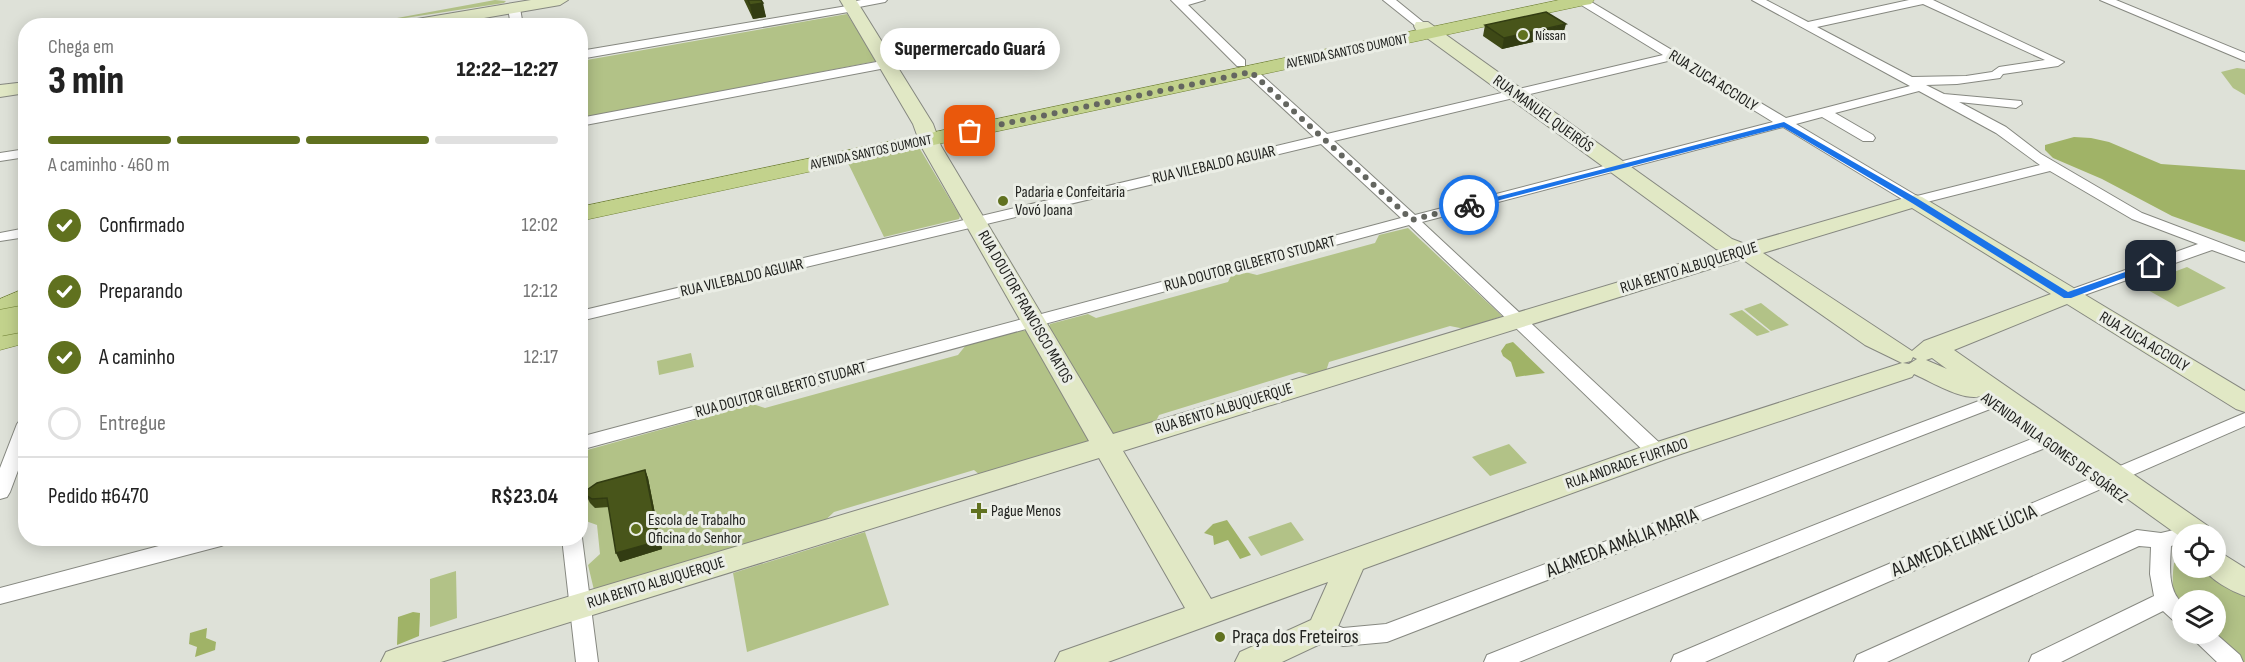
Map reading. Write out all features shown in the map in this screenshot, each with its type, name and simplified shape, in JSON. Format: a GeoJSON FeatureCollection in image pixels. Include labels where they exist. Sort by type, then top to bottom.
{"type":"FeatureCollection","features":[{"type":"Feature","properties":{"kind":"main road","name":"AVENIDA SANTOS DUMONT"},"geometry":{"type":"LineString","coordinates":[[588,202],[749,172],[927,135],[1426,29],[1548,0]]}},
{"type":"Feature","properties":{"kind":"main road","name":"AVENIDA SANTOS DUMONT"},"geometry":{"type":"LineString","coordinates":[[1426,29],[1583,0]]}},
{"type":"Feature","properties":{"kind":"main road","name":"AVENIDA SANTOS DUMONT"},"geometry":{"type":"LineString","coordinates":[[588,212],[749,172]]}},
{"type":"Feature","properties":{"kind":"main road"},"geometry":{"type":"LineString","coordinates":[[0,309],[18,300]]}},
{"type":"Feature","properties":{"kind":"main road"},"geometry":{"type":"LineString","coordinates":[[0,325],[18,316]]}},
{"type":"Feature","properties":{"kind":"main road"},"geometry":{"type":"LineString","coordinates":[[0,325],[18,320]]}},
{"type":"Feature","properties":{"kind":"main road"},"geometry":{"type":"LineString","coordinates":[[0,340],[18,336]]}},
{"type":"Feature","properties":{"kind":"street"},"geometry":{"type":"LineString","coordinates":[[453,18],[560,0]]}},
{"type":"Feature","properties":{"kind":"street"},"geometry":{"type":"LineString","coordinates":[[588,53],[881,0]]}},
{"type":"Feature","properties":{"kind":"street"},"geometry":{"type":"LineString","coordinates":[[1178,2],[1199,0]]}},
{"type":"Feature","properties":{"kind":"street"},"geometry":{"type":"LineString","coordinates":[[1389,0],[1426,29]]}},
{"type":"Feature","properties":{"kind":"street","name":"RUA ZUCA ACCIOLY"},"geometry":{"type":"LineString","coordinates":[[1583,0],[2245,403]]}},
{"type":"Feature","properties":{"kind":"street"},"geometry":{"type":"LineString","coordinates":[[1758,0],[2001,130],[2029,153],[2137,216],[2245,257]]}},
{"type":"Feature","properties":{"kind":"street"},"geometry":{"type":"LineString","coordinates":[[1806,26],[1924,0],[2058,62],[2016,67],[1999,71],[1996,75],[1964,81],[1941,83],[1906,79]]}},
{"type":"Feature","properties":{"kind":"street"},"geometry":{"type":"LineString","coordinates":[[2106,0],[2245,57]]}},
{"type":"Feature","properties":{"kind":"street"},"geometry":{"type":"LineString","coordinates":[[1178,2],[1657,452]]}},
{"type":"Feature","properties":{"kind":"street","name":"RUA DOUTOR FRANCISCO MATOS"},"geometry":{"type":"LineString","coordinates":[[851,4],[975,222],[1204,614]]}},
{"type":"Feature","properties":{"kind":"street"},"geometry":{"type":"LineString","coordinates":[[514,8],[516,18]]}},
{"type":"Feature","properties":{"kind":"street","name":"RUA MANUEL QUEIRÓS"},"geometry":{"type":"LineString","coordinates":[[1426,29],[1724,244],[1745,251],[1874,339],[1912,360]]}},
{"type":"Feature","properties":{"kind":"street","name":"RUA VILEBALDO AGUIAR"},"geometry":{"type":"LineString","coordinates":[[588,314],[1673,56]]}},
{"type":"Feature","properties":{"kind":"street"},"geometry":{"type":"LineString","coordinates":[[588,120],[887,64]]}},
{"type":"Feature","properties":{"kind":"street","name":"RUA DOUTOR GILBERTO STUDART"},"geometry":{"type":"LineString","coordinates":[[588,442],[1412,220],[1921,87]]}},
{"type":"Feature","properties":{"kind":"street"},"geometry":{"type":"LineString","coordinates":[[0,91],[18,88]]}},
{"type":"Feature","properties":{"kind":"street"},"geometry":{"type":"LineString","coordinates":[[1938,96],[2016,104]]}},
{"type":"Feature","properties":{"kind":"street"},"geometry":{"type":"LineString","coordinates":[[1825,113],[1868,138]]}},
{"type":"Feature","properties":{"kind":"street"},"geometry":{"type":"LineString","coordinates":[[0,157],[18,154]]}},
{"type":"Feature","properties":{"kind":"street","name":"RUA BENTO ALBUQUERQUE"},"geometry":{"type":"LineString","coordinates":[[398,662],[1745,251],[1915,201],[2052,166]]}},
{"type":"Feature","properties":{"kind":"street"},"geometry":{"type":"LineString","coordinates":[[0,237],[18,234]]}},
{"type":"Feature","properties":{"kind":"street","name":"RUA ANDRADE FURTADO"},"geometry":{"type":"LineString","coordinates":[[1071,662],[1912,360],[2067,296],[2214,244]]}},
{"type":"Feature","properties":{"kind":"street","name":"AVENIDA NILA GOMES DE SOÁREZ"},"geometry":{"type":"LineString","coordinates":[[1912,360],[1988,393],[2108,480],[2172,532]]}},
{"type":"Feature","properties":{"kind":"street","name":"AVENIDA NILA GOMES DE SOÁREZ"},"geometry":{"type":"LineString","coordinates":[[1988,393],[2044,441],[2108,480]]}},
{"type":"Feature","properties":{"kind":"street","name":"ALAMEDA AMÁLIA MARIA"},"geometry":{"type":"LineString","coordinates":[[1322,629],[1343,637],[1386,633],[1988,393]]}},
{"type":"Feature","properties":{"kind":"street","name":"ALAMEDA ELIANE LÚCIA"},"geometry":{"type":"LineString","coordinates":[[1682,662],[2245,419]]}},
{"type":"Feature","properties":{"kind":"street"},"geometry":{"type":"LineString","coordinates":[[1495,662],[2044,441]]}},
{"type":"Feature","properties":{"kind":"street"},"geometry":{"type":"LineString","coordinates":[[0,492],[14,451]]}},
{"type":"Feature","properties":{"kind":"street"},"geometry":{"type":"LineString","coordinates":[[1865,662],[2137,538],[2172,538]]}},
{"type":"Feature","properties":{"kind":"street"},"geometry":{"type":"LineString","coordinates":[[0,596],[191,546]]}},
{"type":"Feature","properties":{"kind":"street"},"geometry":{"type":"LineString","coordinates":[[573,546],[587,662]]}},
{"type":"Feature","properties":{"kind":"street"},"geometry":{"type":"LineString","coordinates":[[2172,552],[2160,574],[2165,600],[2172,607]]}},
{"type":"Feature","properties":{"kind":"street"},"geometry":{"type":"LineString","coordinates":[[2226,553],[2245,567]]}},
{"type":"Feature","properties":{"kind":"street"},"geometry":{"type":"LineString","coordinates":[[1251,662],[1322,629],[1352,561]]}},
{"type":"Feature","properties":{"kind":"street"},"geometry":{"type":"LineString","coordinates":[[2226,571],[2245,585]]}},
{"type":"Feature","properties":{"kind":"street"},"geometry":{"type":"LineString","coordinates":[[2040,662],[2165,600]]}},
{"type":"Feature","properties":{"kind":"street"},"geometry":{"type":"LineString","coordinates":[[2212,644],[2230,662]]}},
{"type":"Feature","properties":{"kind":"shaded area"},"geometry":{"type":"Polygon","coordinates":[[[495,0],[506,1],[504,3],[397,18],[495,0]]]}},
{"type":"Feature","properties":{"kind":"shaded area"},"geometry":{"type":"Polygon","coordinates":[[[847,14],[877,61],[588,117],[588,60],[847,14]]]}},
{"type":"Feature","properties":{"kind":"shaded area"},"geometry":{"type":"Polygon","coordinates":[[[2237,68],[2245,69],[2245,95],[2233,88],[2221,72],[2237,68]]]}},
{"type":"Feature","properties":{"kind":"shaded area"},"geometry":{"type":"Polygon","coordinates":[[[2074,137],[2109,142],[2161,164],[2245,170],[2245,242],[2172,216],[2102,179],[2053,158],[2045,150],[2045,145],[2074,137]]]}},
{"type":"Feature","properties":{"kind":"shaded area"},"geometry":{"type":"Polygon","coordinates":[[[920,149],[960,216],[959,219],[884,237],[848,163],[920,149]]]}},
{"type":"Feature","properties":{"kind":"shaded area"},"geometry":{"type":"Polygon","coordinates":[[[1408,228],[1502,316],[1465,329],[1450,326],[1329,362],[1326,371],[1312,375],[1299,372],[1159,415],[1155,423],[1115,434],[1111,433],[1049,327],[1050,324],[1088,314],[1096,318],[1228,282],[1231,276],[1245,272],[1257,275],[1375,243],[1379,235],[1408,228]]]}},
{"type":"Feature","properties":{"kind":"shaded area"},"geometry":{"type":"Polygon","coordinates":[[[2187,267],[2226,288],[2178,307],[2139,285],[2187,267]]]}},
{"type":"Feature","properties":{"kind":"shaded area"},"geometry":{"type":"Polygon","coordinates":[[[1761,303],[1789,325],[1771,331],[1744,309],[1761,303]]]}},
{"type":"Feature","properties":{"kind":"shaded area"},"geometry":{"type":"Polygon","coordinates":[[[1742,310],[1770,332],[1757,336],[1729,314],[1742,310]]]}},
{"type":"Feature","properties":{"kind":"shaded area"},"geometry":{"type":"Polygon","coordinates":[[[1022,330],[1029,332],[1089,440],[1086,443],[981,476],[974,470],[834,512],[819,526],[594,590],[588,565],[600,554],[597,525],[588,522],[588,450],[753,404],[765,408],[958,355],[966,345],[1022,330]]]}},
{"type":"Feature","properties":{"kind":"shaded area"},"geometry":{"type":"Polygon","coordinates":[[[1513,342],[1545,373],[1516,377],[1511,362],[1503,356],[1501,351],[1506,344],[1513,342]]]}},
{"type":"Feature","properties":{"kind":"shaded area"},"geometry":{"type":"Polygon","coordinates":[[[691,353],[694,367],[659,375],[657,361],[691,353]]]}},
{"type":"Feature","properties":{"kind":"shaded area"},"geometry":{"type":"Polygon","coordinates":[[[1509,444],[1527,463],[1490,476],[1472,457],[1509,444]]]}},
{"type":"Feature","properties":{"kind":"shaded area"},"geometry":{"type":"Polygon","coordinates":[[[1227,520],[1251,555],[1240,559],[1228,540],[1214,545],[1213,536],[1204,533],[1213,524],[1227,520]]]}},
{"type":"Feature","properties":{"kind":"shaded area"},"geometry":{"type":"Polygon","coordinates":[[[1291,522],[1304,540],[1261,556],[1248,537],[1291,522]]]}},
{"type":"Feature","properties":{"kind":"shaded area"},"geometry":{"type":"Polygon","coordinates":[[[865,532],[889,605],[747,652],[733,573],[865,532]]]}},
{"type":"Feature","properties":{"kind":"shaded area"},"geometry":{"type":"Polygon","coordinates":[[[456,571],[457,618],[430,627],[430,579],[456,571]]]}},
{"type":"Feature","properties":{"kind":"shaded area"},"geometry":{"type":"Polygon","coordinates":[[[2173,578],[2226,578],[2245,591],[2245,662],[2239,662],[2219,644],[2226,644],[2226,590],[2173,590],[2173,578]]]}},
{"type":"Feature","properties":{"kind":"shaded area"},"geometry":{"type":"Polygon","coordinates":[[[413,612],[420,613],[419,636],[397,645],[398,617],[413,612]]]}},
{"type":"Feature","properties":{"kind":"shaded area"},"geometry":{"type":"Polygon","coordinates":[[[207,628],[206,638],[216,642],[215,650],[195,657],[197,647],[189,644],[190,633],[207,628]]]}},
{"type":"Feature","properties":{"kind":"building"},"geometry":{"type":"Polygon","coordinates":[[[748,0],[761,0],[763,3],[750,5],[748,0]]]}},
{"type":"Feature","properties":{"kind":"building"},"geometry":{"type":"Polygon","coordinates":[[[1546,12],[1566,24],[1504,38],[1485,25],[1546,12]]]}},
{"type":"Feature","properties":{"kind":"building","name":"Escola de Trabalho Oficina do Senhor"},"geometry":{"type":"Polygon","coordinates":[[[645,470],[659,541],[616,553],[607,498],[592,499],[588,496],[588,489],[597,483],[645,470]]]}},
{"type":"Feature","properties":{"kind":"way so far"},"geometry":{"type":"LineString","coordinates":[[970,131],[1251,72],[1412,220],[1469,205]]}},
{"type":"Feature","properties":{"kind":"place","name":"Nissan"},"geometry":{"type":"Point","coordinates":[1523,35]}},
{"type":"Feature","properties":{"kind":"place","name":"Supermercado Guará"},"geometry":{"type":"Point","coordinates":[970,131]}},
{"type":"Feature","properties":{"kind":"place","name":"Padaria e Confeitaria Vovó Joana"},"geometry":{"type":"Point","coordinates":[1003,201]}},
{"type":"Feature","properties":{"kind":"place","name":"Pague Menos"},"geometry":{"type":"Point","coordinates":[979,511]}},
{"type":"Feature","properties":{"kind":"place","name":"Escola de Trabalho Oficina do Senhor"},"geometry":{"type":"Point","coordinates":[636,529]}},
{"type":"Feature","properties":{"kind":"place","name":"Praça dos Freteiros"},"geometry":{"type":"Point","coordinates":[1220,637]}},
{"type":"Feature","properties":{"kind":"route"},"geometry":{"type":"LineString","coordinates":[[1469,205],[1784,124],[1915,201],[2067,296],[2151,266]]}}]}
